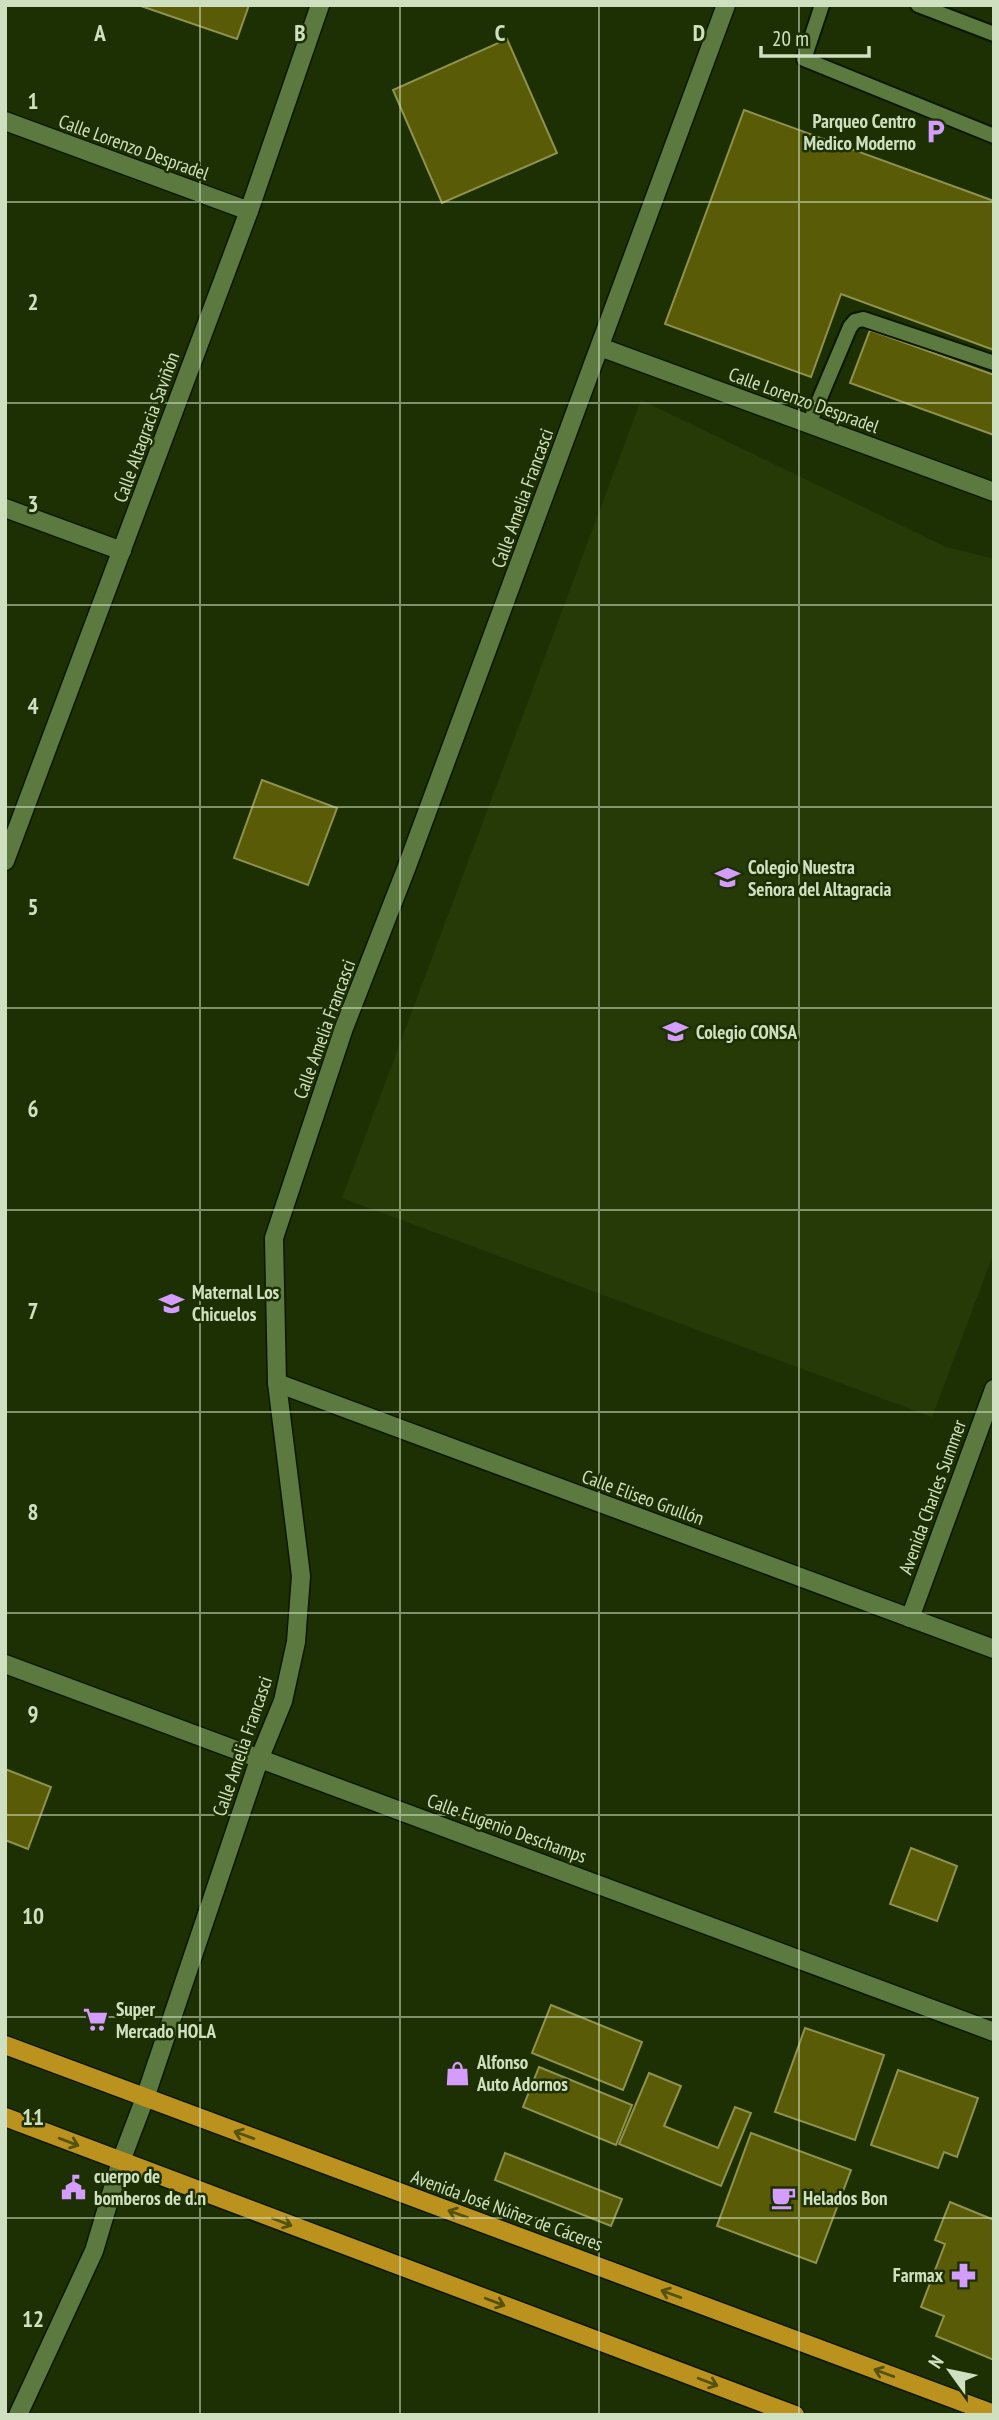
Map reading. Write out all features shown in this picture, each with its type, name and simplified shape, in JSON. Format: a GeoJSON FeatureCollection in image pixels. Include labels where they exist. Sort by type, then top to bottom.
{"type":"FeatureCollection","features":[{"type":"Feature","properties":{"kind":"main road","name":"Avenida José Núñez de Cáceres"},"geometry":{"type":"LineString","coordinates":[[5,2045],[994,2414]]}},
{"type":"Feature","properties":{"kind":"main road"},"geometry":{"type":"LineString","coordinates":[[5,2118],[795,2415]]}},
{"type":"Feature","properties":{"kind":"street","name":"Calle Altagracia Saviñón"},"geometry":{"type":"LineString","coordinates":[[5,861],[249,211],[320,5]]}},
{"type":"Feature","properties":{"kind":"street","name":"Calle Amelia Francasci"},"geometry":{"type":"LineString","coordinates":[[18,2415],[94,2251],[121,2161],[145,2098],[260,1758],[283,1701],[296,1642],[301,1576],[277,1383],[274,1238],[344,1028],[726,5]]}},
{"type":"Feature","properties":{"kind":"street","name":"Calle Lorenzo Despradel"},"geometry":{"type":"LineString","coordinates":[[5,121],[249,211]]}},
{"type":"Feature","properties":{"kind":"street","name":"Calle Lorenzo Despradel"},"geometry":{"type":"LineString","coordinates":[[600,347],[994,492]]}},
{"type":"Feature","properties":{"kind":"street"},"geometry":{"type":"LineString","coordinates":[[5,508],[122,551]]}},
{"type":"Feature","properties":{"kind":"street","name":"Calle Eliseo Grullón"},"geometry":{"type":"LineString","coordinates":[[277,1383],[994,1649]]}},
{"type":"Feature","properties":{"kind":"street","name":"Avenida Charles Summer"},"geometry":{"type":"LineString","coordinates":[[910,1618],[994,1389]]}},
{"type":"Feature","properties":{"kind":"street","name":"Calle Eugenio Deschamps"},"geometry":{"type":"LineString","coordinates":[[5,1664],[994,2032]]}},
{"type":"Feature","properties":{"kind":"lane"},"geometry":{"type":"LineString","coordinates":[[822,5],[804,59],[994,136]]}},
{"type":"Feature","properties":{"kind":"lane"},"geometry":{"type":"LineString","coordinates":[[918,5],[994,34]]}},
{"type":"Feature","properties":{"kind":"lane"},"geometry":{"type":"LineString","coordinates":[[809,424],[850,327],[855,321],[863,319],[994,363]]}},
{"type":"Feature","properties":{"kind":"shaded area","name":"Colegio Nuestra Señora del Altagracia"},"geometry":{"type":"Polygon","coordinates":[[[641,400],[946,547],[994,559],[994,1252],[932,1417],[342,1198],[641,400]]]}},
{"type":"Feature","properties":{"kind":"building"},"geometry":{"type":"Polygon","coordinates":[[[138,5],[249,5],[237,39],[138,5]]]}},
{"type":"Feature","properties":{"kind":"building"},"geometry":{"type":"Polygon","coordinates":[[[507,39],[557,153],[442,203],[393,90],[507,39]]]}},
{"type":"Feature","properties":{"kind":"building"},"geometry":{"type":"Polygon","coordinates":[[[744,110],[994,201],[994,350],[841,294],[811,377],[665,324],[744,110]]]}},
{"type":"Feature","properties":{"kind":"building"},"geometry":{"type":"Polygon","coordinates":[[[870,330],[994,375],[994,435],[850,383],[870,330]]]}},
{"type":"Feature","properties":{"kind":"building"},"geometry":{"type":"Polygon","coordinates":[[[262,780],[337,808],[308,885],[234,858],[262,780]]]}},
{"type":"Feature","properties":{"kind":"building"},"geometry":{"type":"Polygon","coordinates":[[[5,1769],[51,1787],[28,1849],[5,1840],[5,1769]]]}},
{"type":"Feature","properties":{"kind":"building"},"geometry":{"type":"Polygon","coordinates":[[[911,1848],[957,1866],[937,1921],[890,1904],[911,1848]]]}},
{"type":"Feature","properties":{"kind":"building"},"geometry":{"type":"Polygon","coordinates":[[[551,2005],[642,2042],[623,2090],[532,2053],[551,2005]]]}},
{"type":"Feature","properties":{"kind":"building"},"geometry":{"type":"Polygon","coordinates":[[[805,2028],[884,2055],[855,2140],[775,2112],[805,2028]]]}},
{"type":"Feature","properties":{"kind":"building"},"geometry":{"type":"Polygon","coordinates":[[[539,2067],[632,2105],[616,2145],[523,2107],[539,2067]]]}},
{"type":"Feature","properties":{"kind":"building"},"geometry":{"type":"Polygon","coordinates":[[[898,2070],[978,2098],[957,2157],[944,2152],[938,2168],[871,2145],[898,2070]]]}},
{"type":"Feature","properties":{"kind":"building"},"geometry":{"type":"Polygon","coordinates":[[[649,2073],[681,2086],[664,2126],[718,2148],[735,2107],[751,2113],[721,2186],[619,2144],[649,2073]]]}},
{"type":"Feature","properties":{"kind":"building"},"geometry":{"type":"Polygon","coordinates":[[[751,2133],[851,2170],[816,2263],[717,2226],[751,2133]]]}},
{"type":"Feature","properties":{"kind":"building"},"geometry":{"type":"Polygon","coordinates":[[[505,2153],[622,2199],[611,2226],[495,2180],[505,2153]]]}},
{"type":"Feature","properties":{"kind":"building","name":"Farmax"},"geometry":{"type":"Polygon","coordinates":[[[950,2202],[994,2220],[994,2360],[936,2336],[944,2316],[921,2307],[945,2244],[935,2240],[950,2202]]]}},
{"type":"Feature","properties":{"kind":"place","name":"Parqueo Centro Medico Moderno"},"geometry":{"type":"Point","coordinates":[936,132]}},
{"type":"Feature","properties":{"kind":"place","name":"Colegio Nuestra Señora del Altagracia"},"geometry":{"type":"Point","coordinates":[728,878]}},
{"type":"Feature","properties":{"kind":"place","name":"Colegio CONSA"},"geometry":{"type":"Point","coordinates":[676,1032]}},
{"type":"Feature","properties":{"kind":"place","name":"Maternal Los Chicuelos"},"geometry":{"type":"Point","coordinates":[172,1303]}},
{"type":"Feature","properties":{"kind":"place","name":"Super Mercado HOLA"},"geometry":{"type":"Point","coordinates":[96,2020]}},
{"type":"Feature","properties":{"kind":"place","name":"Alfonso Auto Adornos"},"geometry":{"type":"Point","coordinates":[457,2073]}},
{"type":"Feature","properties":{"kind":"place","name":"cuerpo de bomberos de d.n"},"geometry":{"type":"Point","coordinates":[74,2187]}},
{"type":"Feature","properties":{"kind":"place","name":"Helados Bon"},"geometry":{"type":"Point","coordinates":[783,2198]}},
{"type":"Feature","properties":{"kind":"place","name":"Farmax"},"geometry":{"type":"Point","coordinates":[963,2275]}}]}
